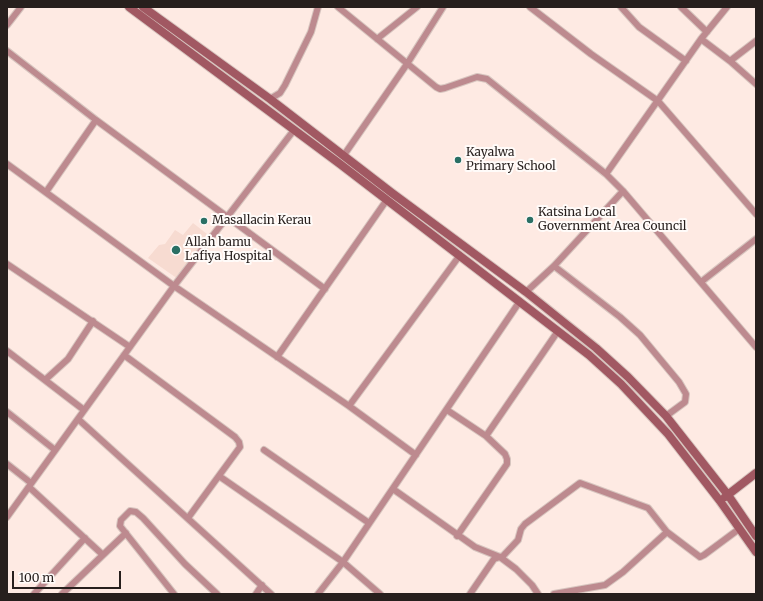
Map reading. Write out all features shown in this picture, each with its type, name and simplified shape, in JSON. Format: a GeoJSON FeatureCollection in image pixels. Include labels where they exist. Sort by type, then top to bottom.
{"type":"FeatureCollection","features":[{"type":"Feature","properties":{"kind":"main road"},"geometry":{"type":"LineString","coordinates":[[129,7],[460,255],[605,369],[649,412],[685,455],[756,552]]}},
{"type":"Feature","properties":{"kind":"main road"},"geometry":{"type":"LineString","coordinates":[[143,7],[270,99],[526,292],[611,362],[666,416],[728,495],[756,536]]}},
{"type":"Feature","properties":{"kind":"main road"},"geometry":{"type":"LineString","coordinates":[[720,501],[756,474]]}},
{"type":"Feature","properties":{"kind":"street"},"geometry":{"type":"LineString","coordinates":[[7,25],[21,7]]}},
{"type":"Feature","properties":{"kind":"street"},"geometry":{"type":"LineString","coordinates":[[270,99],[280,93],[285,85],[311,32],[318,7]]}},
{"type":"Feature","properties":{"kind":"street"},"geometry":{"type":"LineString","coordinates":[[338,7],[440,89],[477,76],[487,79],[606,174],[623,191],[756,347]]}},
{"type":"Feature","properties":{"kind":"street"},"geometry":{"type":"LineString","coordinates":[[377,39],[417,7]]}},
{"type":"Feature","properties":{"kind":"street"},"geometry":{"type":"LineString","coordinates":[[344,155],[407,64],[442,7]]}},
{"type":"Feature","properties":{"kind":"street"},"geometry":{"type":"LineString","coordinates":[[530,7],[591,54],[658,101],[756,214]]}},
{"type":"Feature","properties":{"kind":"street"},"geometry":{"type":"LineString","coordinates":[[621,7],[639,27],[686,61]]}},
{"type":"Feature","properties":{"kind":"street"},"geometry":{"type":"LineString","coordinates":[[681,7],[707,32]]}},
{"type":"Feature","properties":{"kind":"street"},"geometry":{"type":"LineString","coordinates":[[606,174],[701,40],[727,7]]}},
{"type":"Feature","properties":{"kind":"street"},"geometry":{"type":"LineString","coordinates":[[701,40],[730,61],[756,84]]}},
{"type":"Feature","properties":{"kind":"street"},"geometry":{"type":"LineString","coordinates":[[730,61],[756,41]]}},
{"type":"Feature","properties":{"kind":"street"},"geometry":{"type":"LineString","coordinates":[[7,51],[96,120],[325,289]]}},
{"type":"Feature","properties":{"kind":"street"},"geometry":{"type":"LineString","coordinates":[[46,192],[96,120]]}},
{"type":"Feature","properties":{"kind":"street"},"geometry":{"type":"LineString","coordinates":[[7,517],[10,508],[30,485],[56,450],[174,286],[226,216],[294,130]]}},
{"type":"Feature","properties":{"kind":"street"},"geometry":{"type":"LineString","coordinates":[[7,164],[174,286],[349,406],[416,455]]}},
{"type":"Feature","properties":{"kind":"street"},"geometry":{"type":"LineString","coordinates":[[526,292],[554,266],[623,191]]}},
{"type":"Feature","properties":{"kind":"street"},"geometry":{"type":"LineString","coordinates":[[277,357],[386,201]]}},
{"type":"Feature","properties":{"kind":"street"},"geometry":{"type":"LineString","coordinates":[[701,282],[756,239]]}},
{"type":"Feature","properties":{"kind":"street"},"geometry":{"type":"LineString","coordinates":[[349,406],[460,255]]}},
{"type":"Feature","properties":{"kind":"street"},"geometry":{"type":"LineString","coordinates":[[7,264],[130,347]]}},
{"type":"Feature","properties":{"kind":"street"},"geometry":{"type":"LineString","coordinates":[[554,266],[635,331],[658,355],[675,377],[687,398],[685,402],[666,416]]}},
{"type":"Feature","properties":{"kind":"street"},"geometry":{"type":"LineString","coordinates":[[318,594],[343,562],[520,301]]}},
{"type":"Feature","properties":{"kind":"street"},"geometry":{"type":"LineString","coordinates":[[45,380],[68,359],[93,321]]}},
{"type":"Feature","properties":{"kind":"street"},"geometry":{"type":"LineString","coordinates":[[486,436],[558,331]]}},
{"type":"Feature","properties":{"kind":"street"},"geometry":{"type":"LineString","coordinates":[[7,351],[84,410]]}},
{"type":"Feature","properties":{"kind":"street"},"geometry":{"type":"LineString","coordinates":[[124,355],[239,442],[240,447],[188,518]]}},
{"type":"Feature","properties":{"kind":"street"},"geometry":{"type":"LineString","coordinates":[[447,410],[486,436],[505,454],[507,464],[457,536]]}},
{"type":"Feature","properties":{"kind":"street"},"geometry":{"type":"LineString","coordinates":[[7,412],[56,450]]}},
{"type":"Feature","properties":{"kind":"street"},"geometry":{"type":"LineString","coordinates":[[78,419],[271,594]]}},
{"type":"Feature","properties":{"kind":"street"},"geometry":{"type":"LineString","coordinates":[[264,450],[369,523]]}},
{"type":"Feature","properties":{"kind":"street"},"geometry":{"type":"LineString","coordinates":[[7,464],[103,554]]}},
{"type":"Feature","properties":{"kind":"street"},"geometry":{"type":"LineString","coordinates":[[219,476],[343,562],[380,594]]}},
{"type":"Feature","properties":{"kind":"street"},"geometry":{"type":"LineString","coordinates":[[470,594],[494,559],[500,557],[518,540],[521,529],[525,524],[580,483],[648,508],[667,532],[700,557],[739,529]]}},
{"type":"Feature","properties":{"kind":"street"},"geometry":{"type":"LineString","coordinates":[[393,489],[457,536],[475,547],[500,557],[516,569],[535,593]]}},
{"type":"Feature","properties":{"kind":"street"},"geometry":{"type":"LineString","coordinates":[[174,594],[120,526],[120,522],[130,511],[134,511],[143,518],[179,559],[217,594]]}},
{"type":"Feature","properties":{"kind":"street"},"geometry":{"type":"LineString","coordinates":[[554,594],[605,585],[623,572],[667,532]]}},
{"type":"Feature","properties":{"kind":"street"},"geometry":{"type":"LineString","coordinates":[[62,594],[126,533]]}},
{"type":"Feature","properties":{"kind":"street"},"geometry":{"type":"LineString","coordinates":[[34,594],[85,538]]}},
{"type":"Feature","properties":{"kind":"street"},"geometry":{"type":"LineString","coordinates":[[256,594],[262,585]]}},
{"type":"Feature","properties":{"kind":"shaded area","name":"Allah bamu Lafiya Hospital"},"geometry":{"type":"Polygon","coordinates":[[[193,223],[207,234],[178,279],[148,258],[159,245],[165,244],[175,230],[183,235],[193,223]]]}},
{"type":"Feature","properties":{"kind":"place","name":"Kayalwa Primary School"},"geometry":{"type":"Point","coordinates":[458,160]}},
{"type":"Feature","properties":{"kind":"place","name":"Katsina Local Government Area Council"},"geometry":{"type":"Point","coordinates":[530,220]}},
{"type":"Feature","properties":{"kind":"place","name":"Masallacin Kerau"},"geometry":{"type":"Point","coordinates":[204,221]}},
{"type":"Feature","properties":{"kind":"place","name":"Allah bamu Lafiya Hospital"},"geometry":{"type":"Point","coordinates":[176,250]}}]}
